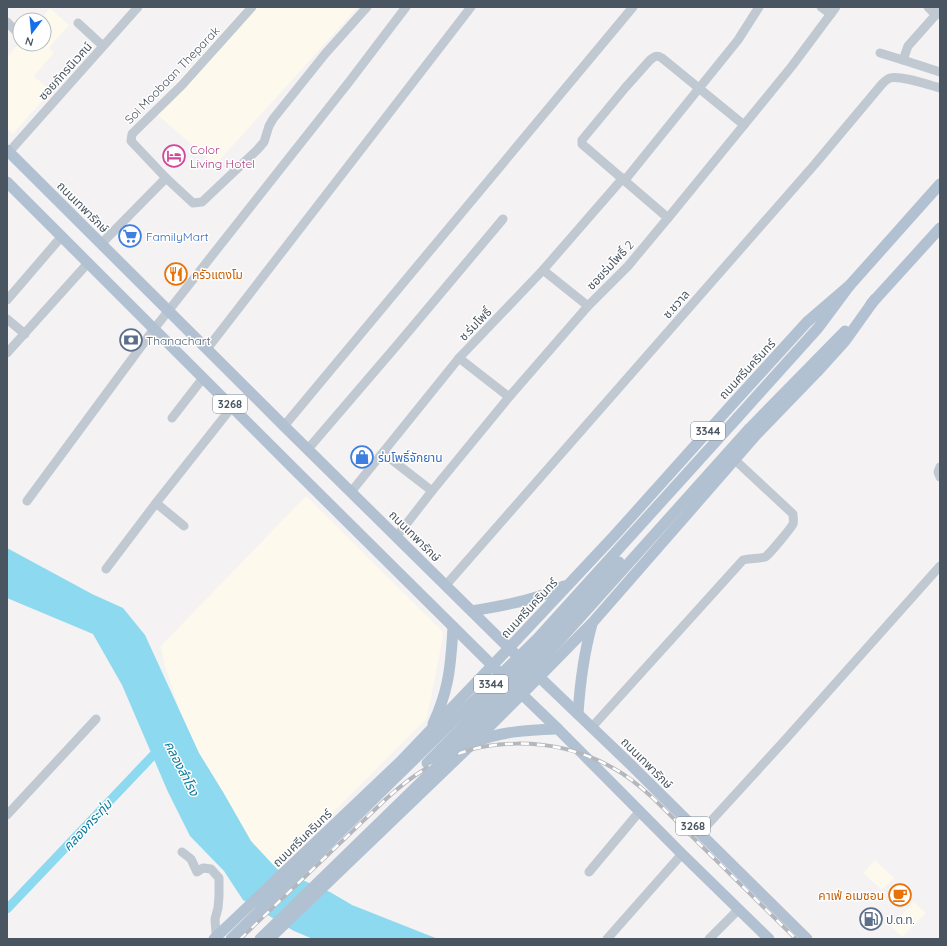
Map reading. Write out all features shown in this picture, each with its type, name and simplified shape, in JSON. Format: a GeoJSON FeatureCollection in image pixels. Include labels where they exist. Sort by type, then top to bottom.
{"type":"FeatureCollection","features":[{"type":"Feature","properties":{"kind":"main road","name":"ถนนเทพารักษ์"},"geometry":{"type":"LineString","coordinates":[[8,151],[284,426],[807,939]]}},
{"type":"Feature","properties":{"kind":"main road","name":"3268"},"geometry":{"type":"LineString","coordinates":[[7,182],[492,666],[558,729],[769,939]]}},
{"type":"Feature","properties":{"kind":"main road","name":"ถนนศรีนครินทร์"},"geometry":{"type":"LineString","coordinates":[[231,939],[538,638],[818,328],[850,285],[940,184]]}},
{"type":"Feature","properties":{"kind":"main road","name":"3344"},"geometry":{"type":"LineString","coordinates":[[260,939],[454,750],[549,652],[749,429],[875,299],[940,228]]}},
{"type":"Feature","properties":{"kind":"main road","name":"ถนนศรีนครินทร์"},"geometry":{"type":"LineString","coordinates":[[215,935],[400,762],[510,648],[614,536],[807,322],[850,285]]}},
{"type":"Feature","properties":{"kind":"main road","name":"3344"},"geometry":{"type":"LineString","coordinates":[[269,939],[471,745],[593,622],[757,434],[845,341],[875,299]]}},
{"type":"Feature","properties":{"kind":"main road"},"geometry":{"type":"LineString","coordinates":[[614,536],[612,548],[615,557],[619,562],[634,567],[645,562]]}},
{"type":"Feature","properties":{"kind":"main road"},"geometry":{"type":"LineString","coordinates":[[427,763],[526,663],[619,562]]}},
{"type":"Feature","properties":{"kind":"main road"},"geometry":{"type":"LineString","coordinates":[[472,611],[518,603],[549,594],[570,583]]}},
{"type":"Feature","properties":{"kind":"main road"},"geometry":{"type":"LineString","coordinates":[[578,714],[580,685],[586,647],[593,622]]}},
{"type":"Feature","properties":{"kind":"main road"},"geometry":{"type":"LineString","coordinates":[[431,730],[442,704],[448,682],[453,627]]}},
{"type":"Feature","properties":{"kind":"main road"},"geometry":{"type":"LineString","coordinates":[[471,745],[484,739],[501,735],[538,729],[558,729]]}},
{"type":"Feature","properties":{"kind":"main road"},"geometry":{"type":"LineString","coordinates":[[400,762],[413,756],[423,759],[430,766],[432,774],[425,788]]}},
{"type":"Feature","properties":{"kind":"street","name":"ซอยภัทรนิเวศน์"},"geometry":{"type":"LineString","coordinates":[[8,151],[138,7]]}},
{"type":"Feature","properties":{"kind":"street","name":"Soi Moobaan Theparak"},"geometry":{"type":"LineString","coordinates":[[252,7],[182,85],[132,134],[131,141],[192,203],[202,202],[257,150],[264,142],[273,119],[325,54],[366,7]]}},
{"type":"Feature","properties":{"kind":"street"},"geometry":{"type":"LineString","coordinates":[[27,501],[154,329],[349,82],[406,7]]}},
{"type":"Feature","properties":{"kind":"street"},"geometry":{"type":"LineString","coordinates":[[207,349],[471,7]]}},
{"type":"Feature","properties":{"kind":"street"},"geometry":{"type":"LineString","coordinates":[[284,426],[633,7]]}},
{"type":"Feature","properties":{"kind":"street","name":"ซ.ร่มโพธิ์"},"geometry":{"type":"LineString","coordinates":[[351,492],[459,358],[543,270],[624,179],[738,40],[759,7]]}},
{"type":"Feature","properties":{"kind":"street"},"geometry":{"type":"LineString","coordinates":[[821,7],[834,10]]}},
{"type":"Feature","properties":{"kind":"street"},"geometry":{"type":"LineString","coordinates":[[903,60],[908,46],[938,12],[928,7]]}},
{"type":"Feature","properties":{"kind":"street","name":"ซอยร่มโพธิ์ 2"},"geometry":{"type":"LineString","coordinates":[[397,536],[509,397],[588,306],[628,266],[668,218],[792,66],[834,10]]}},
{"type":"Feature","properties":{"kind":"street"},"geometry":{"type":"LineString","coordinates":[[78,23],[103,46]]}},
{"type":"Feature","properties":{"kind":"street"},"geometry":{"type":"LineString","coordinates":[[880,53],[940,72]]}},
{"type":"Feature","properties":{"kind":"street"},"geometry":{"type":"LineString","coordinates":[[668,218],[582,144],[582,140],[625,88],[655,56],[658,56],[744,125]]}},
{"type":"Feature","properties":{"kind":"street","name":"ซ.ชวาล"},"geometry":{"type":"LineString","coordinates":[[446,585],[815,164],[882,84],[889,78],[895,77],[940,88]]}},
{"type":"Feature","properties":{"kind":"street"},"geometry":{"type":"LineString","coordinates":[[101,244],[166,178]]}},
{"type":"Feature","properties":{"kind":"street"},"geometry":{"type":"LineString","coordinates":[[308,449],[503,219]]}},
{"type":"Feature","properties":{"kind":"street"},"geometry":{"type":"LineString","coordinates":[[7,300],[62,236]]}},
{"type":"Feature","properties":{"kind":"street"},"geometry":{"type":"LineString","coordinates":[[7,353],[88,263]]}},
{"type":"Feature","properties":{"kind":"street"},"geometry":{"type":"LineString","coordinates":[[543,270],[588,306]]}},
{"type":"Feature","properties":{"kind":"street"},"geometry":{"type":"LineString","coordinates":[[7,319],[25,334]]}},
{"type":"Feature","properties":{"kind":"street"},"geometry":{"type":"LineString","coordinates":[[459,358],[509,397]]}},
{"type":"Feature","properties":{"kind":"street"},"geometry":{"type":"LineString","coordinates":[[172,418],[203,378]]}},
{"type":"Feature","properties":{"kind":"street"},"geometry":{"type":"LineString","coordinates":[[106,569],[232,406]]}},
{"type":"Feature","properties":{"kind":"street"},"geometry":{"type":"LineString","coordinates":[[383,453],[432,491]]}},
{"type":"Feature","properties":{"kind":"street"},"geometry":{"type":"LineString","coordinates":[[592,727],[743,560],[750,558],[758,559],[767,556],[794,523],[793,514],[735,460]]}},
{"type":"Feature","properties":{"kind":"street"},"geometry":{"type":"LineString","coordinates":[[940,467],[938,472],[940,477]]}},
{"type":"Feature","properties":{"kind":"street"},"geometry":{"type":"LineString","coordinates":[[156,503],[184,526]]}},
{"type":"Feature","properties":{"kind":"street"},"geometry":{"type":"LineString","coordinates":[[700,833],[940,566]]}},
{"type":"Feature","properties":{"kind":"street"},"geometry":{"type":"LineString","coordinates":[[7,815],[96,719]]}},
{"type":"Feature","properties":{"kind":"street"},"geometry":{"type":"LineString","coordinates":[[589,872],[640,811]]}},
{"type":"Feature","properties":{"kind":"street"},"geometry":{"type":"LineString","coordinates":[[182,852],[191,859],[197,872],[203,868],[211,869],[219,878],[219,896],[215,919],[215,935]]}},
{"type":"Feature","properties":{"kind":"street"},"geometry":{"type":"LineString","coordinates":[[607,939],[682,854]]}},
{"type":"Feature","properties":{"kind":"street"},"geometry":{"type":"LineString","coordinates":[[709,939],[739,910]]}},
{"type":"Feature","properties":{"kind":"shaded area"},"geometry":{"type":"Polygon","coordinates":[[[245,7],[358,7],[215,165],[152,110],[245,7]]]}},
{"type":"Feature","properties":{"kind":"shaded area"},"geometry":{"type":"Polygon","coordinates":[[[50,8],[69,25],[52,45],[52,12],[47,12],[50,8]]]}},
{"type":"Feature","properties":{"kind":"shaded area"},"geometry":{"type":"Polygon","coordinates":[[[12,51],[52,51],[54,53],[34,76],[51,91],[13,134],[7,128],[7,57],[12,51]]]}},
{"type":"Feature","properties":{"kind":"shaded area"},"geometry":{"type":"Polygon","coordinates":[[[306,496],[442,631],[443,636],[427,718],[277,869],[251,841],[199,753],[181,715],[164,663],[161,646],[306,496]]]}},
{"type":"Feature","properties":{"kind":"shaded area"},"geometry":{"type":"Polygon","coordinates":[[[875,860],[894,878],[882,890],[863,873],[875,860]]]}},
{"type":"Feature","properties":{"kind":"shaded area"},"geometry":{"type":"Polygon","coordinates":[[[914,902],[926,913],[902,937],[891,926],[914,902]]]}},
{"type":"Feature","properties":{"kind":"water","name":"คลองสำโรง"},"geometry":{"type":"Polygon","coordinates":[[[7,548],[92,594],[123,608],[145,635],[199,753],[251,841],[277,869],[330,892],[352,905],[438,939],[313,939],[294,931],[243,900],[224,871],[190,836],[168,792],[122,685],[93,634],[7,598],[7,548]]]}},
{"type":"Feature","properties":{"kind":"waterway","name":"คลองกระทุ่ม"},"geometry":{"type":"LineString","coordinates":[[7,909],[161,747]]}},
{"type":"Feature","properties":{"kind":"railway"},"geometry":{"type":"LineString","coordinates":[[240,939],[386,799],[412,777],[444,759],[467,751],[492,746],[517,744],[542,745],[567,749],[590,757],[613,768],[629,778],[654,799],[796,939]]}},
{"type":"Feature","properties":{"kind":"place","name":"Color Living Hotel"},"geometry":{"type":"Point","coordinates":[174,156]}},
{"type":"Feature","properties":{"kind":"place","name":"FamilyMart"},"geometry":{"type":"Point","coordinates":[130,236]}},
{"type":"Feature","properties":{"kind":"place","name":"ครัวแตงโม"},"geometry":{"type":"Point","coordinates":[176,274]}},
{"type":"Feature","properties":{"kind":"place","name":"Thanachart"},"geometry":{"type":"Point","coordinates":[131,340]}},
{"type":"Feature","properties":{"kind":"place","name":"ร่มโพธิ์จักยาน"},"geometry":{"type":"Point","coordinates":[362,457]}},
{"type":"Feature","properties":{"kind":"place","name":"คาเฟ่ อเมซอน"},"geometry":{"type":"Point","coordinates":[900,895]}},
{"type":"Feature","properties":{"kind":"place","name":"ป.ต.ท."},"geometry":{"type":"Point","coordinates":[871,919]}}]}
